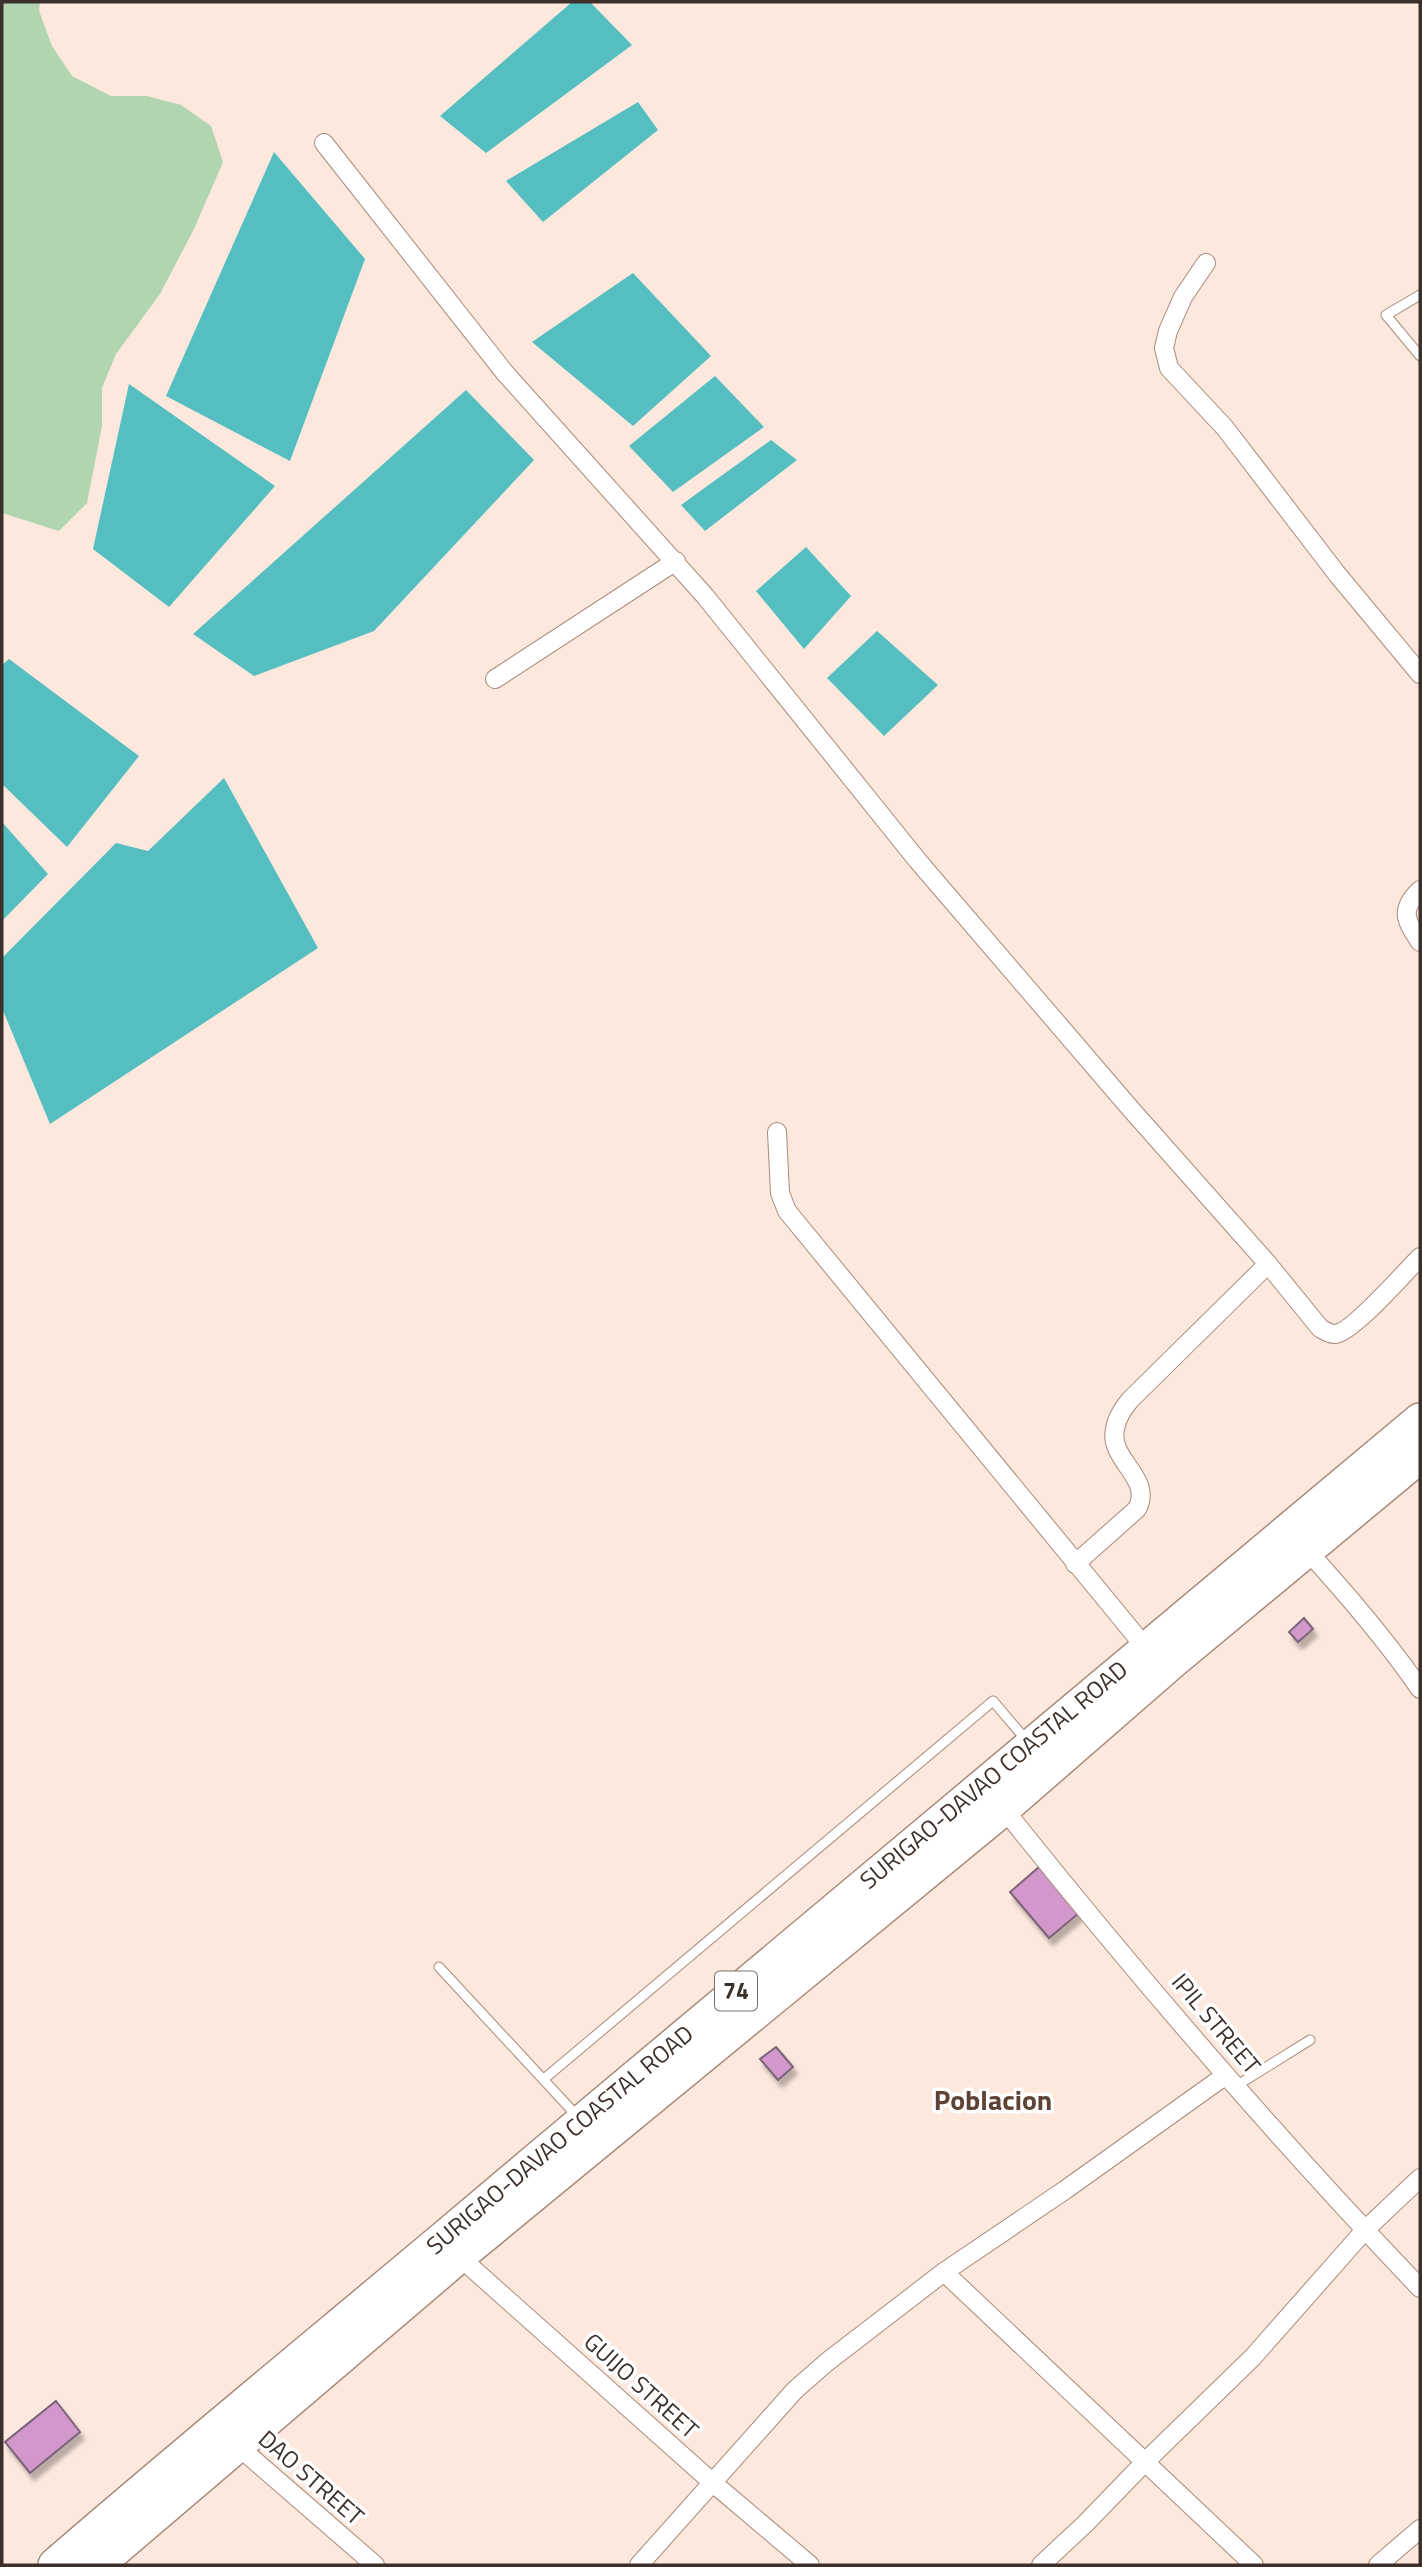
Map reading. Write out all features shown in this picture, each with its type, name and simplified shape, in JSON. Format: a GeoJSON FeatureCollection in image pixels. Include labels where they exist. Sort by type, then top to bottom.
{"type":"FeatureCollection","features":[{"type":"Feature","properties":{"kind":"highway","name":"SURIGAO-DAVAO COASTAL ROAD"},"geometry":{"type":"LineString","coordinates":[[450,2248],[582,2121],[993,1796],[1173,1661],[1420,1420]]}},
{"type":"Feature","properties":{"kind":"highway","name":"SURIGAO-DAVAO COASTAL ROAD"},"geometry":{"type":"LineString","coordinates":[[55,2565],[100,2557],[227,2435],[993,1796],[1030,1745],[1145,1647],[1420,1456]]}},
{"type":"Feature","properties":{"kind":"street"},"geometry":{"type":"LineString","coordinates":[[324,143],[505,373],[676,561],[918,861],[1268,1264],[1320,1328],[1331,1334],[1338,1334],[1354,1324],[1420,1257]]}},
{"type":"Feature","properties":{"kind":"street"},"geometry":{"type":"LineString","coordinates":[[1206,262],[1183,297],[1168,331],[1164,348],[1169,368],[1225,428],[1337,574],[1420,674]]}},
{"type":"Feature","properties":{"kind":"street"},"geometry":{"type":"LineString","coordinates":[[495,679],[676,561]]}},
{"type":"Feature","properties":{"kind":"street"},"geometry":{"type":"LineString","coordinates":[[1420,890],[1409,903],[1406,914],[1409,926],[1420,942]]}},
{"type":"Feature","properties":{"kind":"street"},"geometry":{"type":"LineString","coordinates":[[777,1132],[780,1193],[787,1211],[1145,1647]]}},
{"type":"Feature","properties":{"kind":"street"},"geometry":{"type":"LineString","coordinates":[[1075,1564],[1137,1508],[1142,1499],[1142,1490],[1120,1454],[1114,1432],[1119,1416],[1130,1400],[1268,1264]]}},
{"type":"Feature","properties":{"kind":"street"},"geometry":{"type":"LineString","coordinates":[[1297,1540],[1361,1610],[1420,1689]]}},
{"type":"Feature","properties":{"kind":"street","name":"IPIL STREET"},"geometry":{"type":"LineString","coordinates":[[993,1796],[1231,2081],[1420,2288]]}},
{"type":"Feature","properties":{"kind":"street"},"geometry":{"type":"LineString","coordinates":[[639,2565],[803,2383],[862,2332],[944,2272],[1231,2081]]}},
{"type":"Feature","properties":{"kind":"street"},"geometry":{"type":"LineString","coordinates":[[1041,2565],[1253,2357],[1365,2230],[1420,2178]]}},
{"type":"Feature","properties":{"kind":"street","name":"GUIJO STREET"},"geometry":{"type":"LineString","coordinates":[[450,2248],[713,2483],[810,2565]]}},
{"type":"Feature","properties":{"kind":"street"},"geometry":{"type":"LineString","coordinates":[[944,2272],[1254,2565]]}},
{"type":"Feature","properties":{"kind":"street","name":"DAO STREET"},"geometry":{"type":"LineString","coordinates":[[227,2435],[375,2565]]}},
{"type":"Feature","properties":{"kind":"street"},"geometry":{"type":"LineString","coordinates":[[1378,2565],[1420,2529]]}},
{"type":"Feature","properties":{"kind":"lane"},"geometry":{"type":"LineString","coordinates":[[1420,295],[1386,314],[1420,356]]}},
{"type":"Feature","properties":{"kind":"lane"},"geometry":{"type":"LineString","coordinates":[[544,2079],[993,1701],[1030,1745]]}},
{"type":"Feature","properties":{"kind":"lane"},"geometry":{"type":"LineString","coordinates":[[439,1967],[582,2121]]}},
{"type":"Feature","properties":{"kind":"lane"},"geometry":{"type":"LineString","coordinates":[[1231,2081],[1310,2040]]}},
{"type":"Feature","properties":{"kind":"green space"},"geometry":{"type":"Polygon","coordinates":[[[2,2],[40,2],[39,11],[52,46],[72,76],[111,96],[147,96],[181,105],[211,126],[223,162],[194,229],[160,294],[116,354],[102,388],[102,426],[87,503],[59,531],[2,513],[2,2]]]}},
{"type":"Feature","properties":{"kind":"water"},"geometry":{"type":"Polygon","coordinates":[[[572,2],[590,2],[632,45],[486,153],[440,116],[572,2]]]}},
{"type":"Feature","properties":{"kind":"water"},"geometry":{"type":"Polygon","coordinates":[[[638,102],[658,130],[543,222],[506,181],[638,102]]]}},
{"type":"Feature","properties":{"kind":"water"},"geometry":{"type":"Polygon","coordinates":[[[274,152],[365,259],[290,461],[166,396],[274,152]]]}},
{"type":"Feature","properties":{"kind":"water"},"geometry":{"type":"Polygon","coordinates":[[[633,273],[711,356],[633,426],[532,342],[633,273]]]}},
{"type":"Feature","properties":{"kind":"water"},"geometry":{"type":"Polygon","coordinates":[[[715,376],[764,427],[673,492],[629,446],[715,376]]]}},
{"type":"Feature","properties":{"kind":"water"},"geometry":{"type":"Polygon","coordinates":[[[129,384],[275,486],[169,607],[93,549],[129,384]]]}},
{"type":"Feature","properties":{"kind":"water"},"geometry":{"type":"Polygon","coordinates":[[[466,390],[534,460],[374,631],[254,676],[193,634],[466,390]]]}},
{"type":"Feature","properties":{"kind":"water"},"geometry":{"type":"Polygon","coordinates":[[[771,440],[797,460],[705,531],[681,505],[771,440]]]}},
{"type":"Feature","properties":{"kind":"water"},"geometry":{"type":"Polygon","coordinates":[[[806,547],[851,596],[804,649],[756,591],[806,547]]]}},
{"type":"Feature","properties":{"kind":"water"},"geometry":{"type":"Polygon","coordinates":[[[877,631],[938,685],[884,736],[827,678],[877,631]]]}},
{"type":"Feature","properties":{"kind":"water"},"geometry":{"type":"Polygon","coordinates":[[[9,659],[139,756],[67,847],[2,784],[2,665],[9,659]]]}},
{"type":"Feature","properties":{"kind":"water"},"geometry":{"type":"Polygon","coordinates":[[[224,778],[318,948],[50,1124],[2,1008],[2,958],[116,843],[148,851],[224,778]]]}},
{"type":"Feature","properties":{"kind":"water"},"geometry":{"type":"Polygon","coordinates":[[[2,822],[48,874],[2,921],[2,822]]]}},
{"type":"Feature","properties":{"kind":"building"},"geometry":{"type":"Polygon","coordinates":[[[1304,1618],[1313,1629],[1298,1642],[1289,1632],[1304,1618]]]}},
{"type":"Feature","properties":{"kind":"building"},"geometry":{"type":"Polygon","coordinates":[[[1039,1867],[1079,1913],[1049,1938],[1010,1892],[1039,1867]]]}},
{"type":"Feature","properties":{"kind":"building"},"geometry":{"type":"Polygon","coordinates":[[[776,2047],[793,2067],[778,2080],[760,2059],[776,2047]]]}},
{"type":"Feature","properties":{"kind":"building"},"geometry":{"type":"Polygon","coordinates":[[[56,2401],[80,2432],[30,2473],[5,2442],[56,2401]]]}},
{"type":"Feature","properties":{"kind":"district","name":"Poblacion"},"geometry":{"type":"Point","coordinates":[993,2100]}}]}
